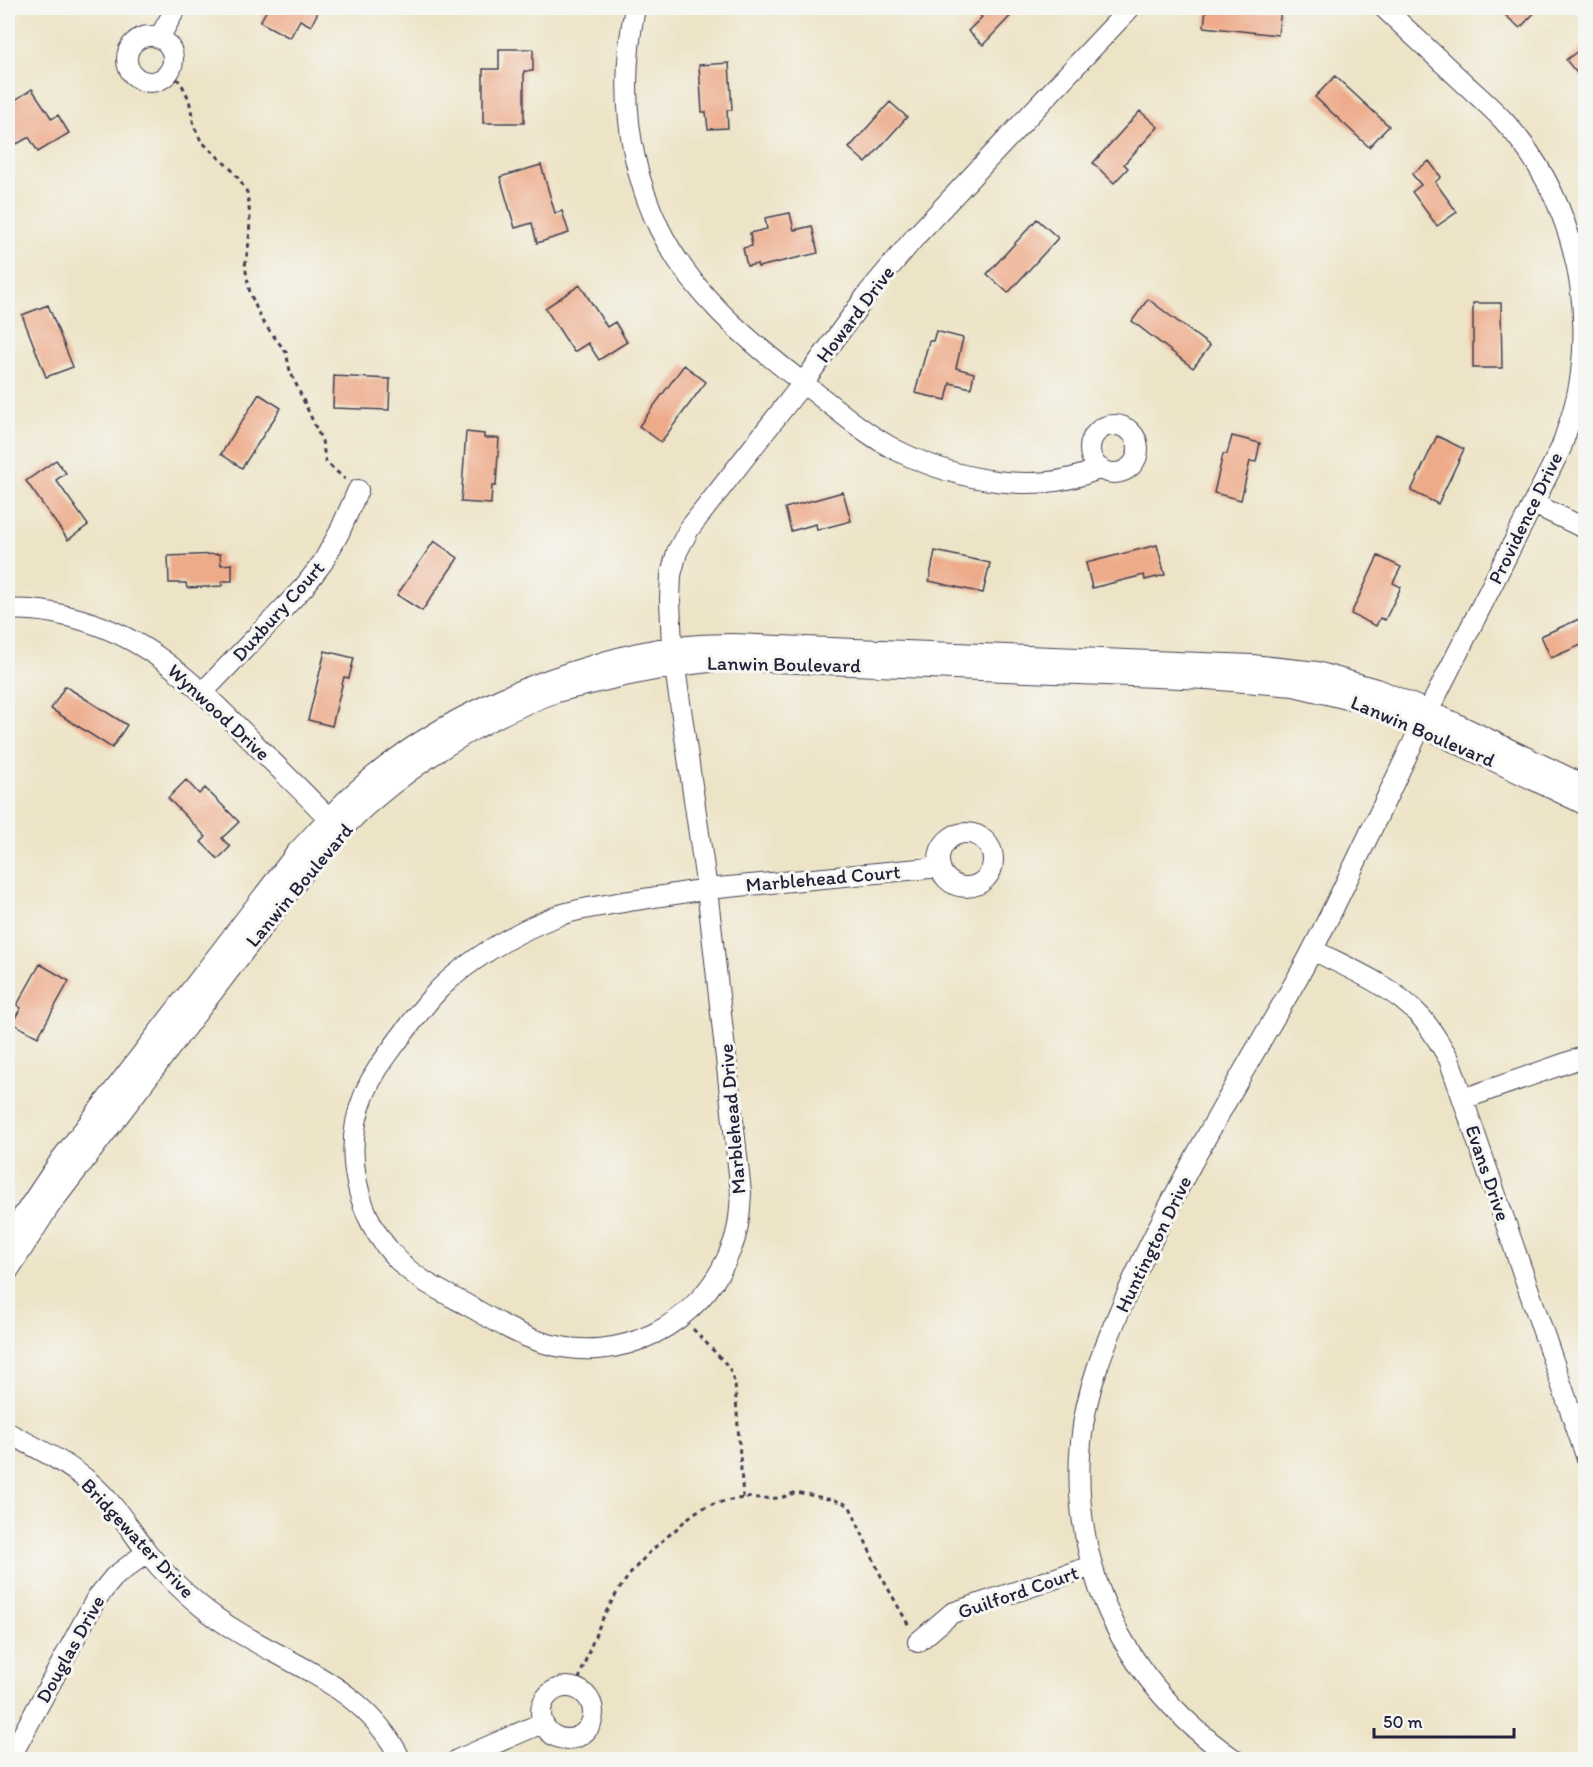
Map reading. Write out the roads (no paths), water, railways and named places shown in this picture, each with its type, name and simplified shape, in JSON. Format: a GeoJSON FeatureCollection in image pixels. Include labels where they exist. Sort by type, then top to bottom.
{"type":"FeatureCollection","features":[{"type":"Feature","properties":{"kind":"street"},"geometry":{"type":"LineString","coordinates":[[159,38],[176,8]]}},
{"type":"Feature","properties":{"kind":"street"},"geometry":{"type":"LineString","coordinates":[[635,8],[629,38],[626,78],[628,118],[644,191],[659,229],[679,264],[704,296],[741,334],[868,433],[898,451],[930,465],[963,475],[998,481],[1032,482],[1067,480],[1100,468]]}},
{"type":"Feature","properties":{"kind":"street","name":"Howard Drive"},"geometry":{"type":"LineString","coordinates":[[673,656],[669,600],[671,575],[677,552],[689,529],[803,383],[869,292],[916,236],[1130,8]]}},
{"type":"Feature","properties":{"kind":"street","name":"Providence Drive"},"geometry":{"type":"LineString","coordinates":[[1384,8],[1503,120],[1524,145],[1544,177],[1563,216],[1576,257],[1583,300],[1584,338],[1581,375],[1573,412],[1561,448],[1424,719]]}},
{"type":"Feature","properties":{"kind":"street"},"geometry":{"type":"LineString","coordinates":[[141,37],[159,38],[170,48],[173,55],[170,72],[164,78],[146,83],[133,76],[128,69],[126,56],[134,41],[141,37]]}},
{"type":"Feature","properties":{"kind":"street","name":"Duxbury Court"},"geometry":{"type":"LineString","coordinates":[[203,692],[304,587],[323,562],[358,490]]}},
{"type":"Feature","properties":{"kind":"street"},"geometry":{"type":"LineString","coordinates":[[1534,504],[1586,529]]}},
{"type":"Feature","properties":{"kind":"street","name":"Wynwood Drive"},"geometry":{"type":"LineString","coordinates":[[8,610],[45,611],[81,619],[115,631],[144,646],[175,667],[203,692],[334,825]]}},
{"type":"Feature","properties":{"kind":"street","name":"Lanwin Boulevard"},"geometry":{"type":"LineString","coordinates":[[8,1271],[49,1207],[309,866],[356,791],[395,760],[442,729],[495,700],[551,677],[627,656],[673,656],[724,660],[1208,679],[1294,686],[1424,719],[1586,786]]}},
{"type":"Feature","properties":{"kind":"street","name":"Marblehead Drive"},"geometry":{"type":"LineString","coordinates":[[673,656],[707,889],[741,1192],[740,1218],[735,1237],[721,1271],[706,1293],[682,1317],[661,1331],[639,1340],[607,1347],[570,1348],[541,1342],[521,1334],[420,1279],[399,1262],[383,1243],[360,1197],[354,1171],[353,1147],[356,1120],[376,1070],[433,996],[461,970],[496,945],[525,929],[584,909],[707,889]]}},
{"type":"Feature","properties":{"kind":"street","name":"Lanwin Boulevard"},"geometry":{"type":"LineString","coordinates":[[1424,719],[1586,805]]}},
{"type":"Feature","properties":{"kind":"street","name":"Huntington Drive"},"geometry":{"type":"LineString","coordinates":[[1235,1760],[1209,1742],[1178,1714],[1151,1683],[1127,1648],[1106,1606],[1092,1566],[1083,1526],[1079,1484],[1082,1432],[1087,1401],[1098,1361],[1158,1226],[1313,950],[1424,719]]}},
{"type":"Feature","properties":{"kind":"street","name":"Lanwin Boulevard"},"geometry":{"type":"LineString","coordinates":[[8,1238],[68,1150],[297,852],[334,825]]}},
{"type":"Feature","properties":{"kind":"street","name":"Marblehead Court"},"geometry":{"type":"LineString","coordinates":[[707,889],[940,867]]}},
{"type":"Feature","properties":{"kind":"street","name":"Evans Drive"},"geometry":{"type":"LineString","coordinates":[[1313,950],[1378,983],[1401,999],[1435,1034],[1449,1059],[1586,1456]]}},
{"type":"Feature","properties":{"kind":"street"},"geometry":{"type":"LineString","coordinates":[[1463,1099],[1586,1056]]}},
{"type":"Feature","properties":{"kind":"street","name":"Bridgewater Drive"},"geometry":{"type":"LineString","coordinates":[[8,1433],[68,1466],[93,1485],[118,1511],[147,1552],[170,1578],[202,1608],[229,1627],[332,1683],[357,1703],[380,1726],[401,1760]]}},
{"type":"Feature","properties":{"kind":"street","name":"Douglas Drive"},"geometry":{"type":"LineString","coordinates":[[9,1760],[96,1599],[114,1577],[147,1552]]}},
{"type":"Feature","properties":{"kind":"street","name":"Guilford Court"},"geometry":{"type":"LineString","coordinates":[[918,1642],[952,1613],[1092,1566]]}},
{"type":"Feature","properties":{"kind":"street"},"geometry":{"type":"LineString","coordinates":[[566,1686],[584,1693],[593,1707],[593,1716],[586,1731],[573,1739],[564,1739],[547,1731],[542,1723],[540,1708],[544,1699],[552,1691],[566,1686]]}},
{"type":"Feature","properties":{"kind":"street"},"geometry":{"type":"LineString","coordinates":[[457,1760],[542,1723]]}}]}
